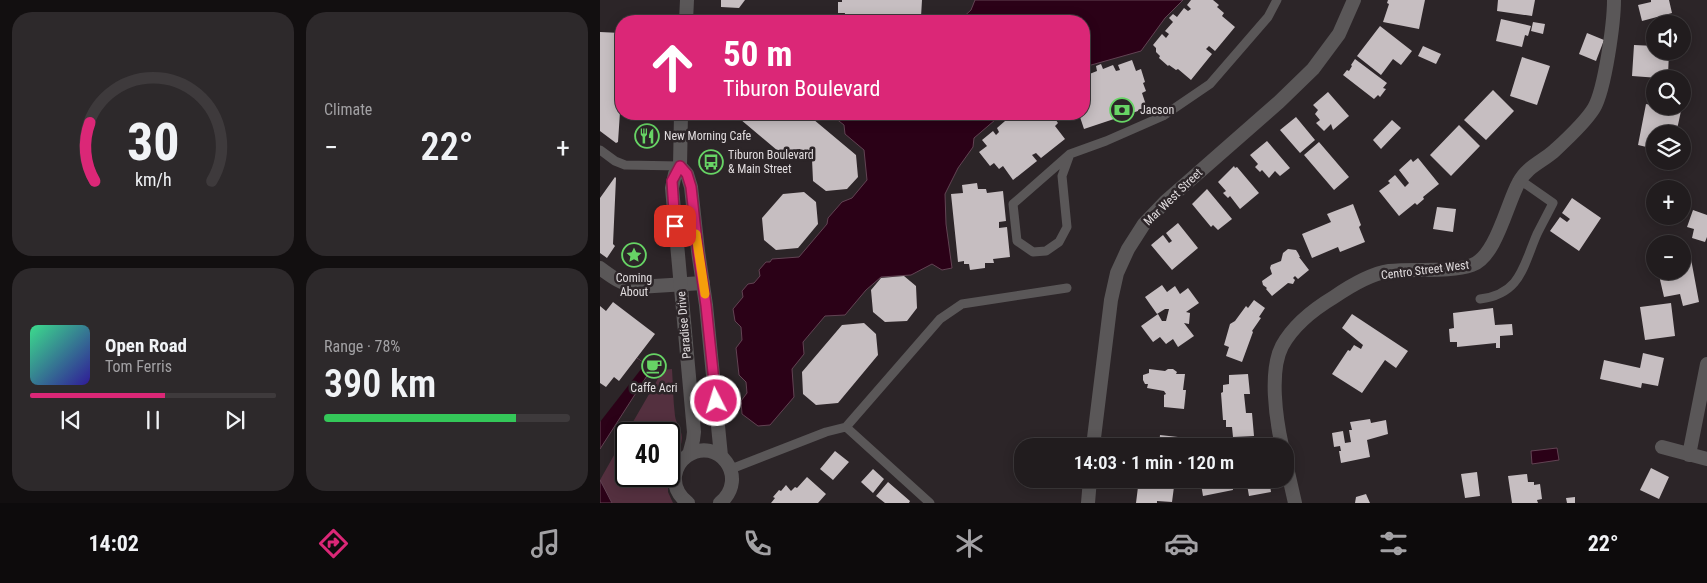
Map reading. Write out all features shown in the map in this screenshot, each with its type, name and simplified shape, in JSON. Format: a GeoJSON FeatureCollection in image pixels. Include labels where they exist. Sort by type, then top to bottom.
{"type":"FeatureCollection","features":[{"type":"Feature","properties":{"kind":"street"},"geometry":{"type":"LineString","coordinates":[[686,15],[687,0]]}},
{"type":"Feature","properties":{"kind":"street","name":"Mar West Street"},"geometry":{"type":"LineString","coordinates":[[1095,438],[1111,300],[1117,274],[1128,249],[1144,224],[1165,202],[1279,102],[1313,69],[1339,34],[1354,0]]}},
{"type":"Feature","properties":{"kind":"street","name":"Centro Street West"},"geometry":{"type":"LineString","coordinates":[[1281,438],[1275,398],[1275,371],[1282,346],[1297,325],[1317,308],[1364,279],[1387,271],[1450,269],[1473,265],[1488,254],[1520,180],[1531,166],[1552,153],[1574,132],[1594,107],[1602,84],[1614,13],[1614,0]]}},
{"type":"Feature","properties":{"kind":"street"},"geometry":{"type":"LineString","coordinates":[[680,166],[681,120]]}},
{"type":"Feature","properties":{"kind":"street","name":"Paradise Drive"},"geometry":{"type":"LineString","coordinates":[[689,455],[694,440],[694,432],[672,188],[675,174],[680,166],[690,181],[706,305],[721,456]]}},
{"type":"Feature","properties":{"kind":"street"},"geometry":{"type":"LineString","coordinates":[[600,268],[617,280],[631,286],[646,288],[703,283]]}},
{"type":"Feature","properties":{"kind":"street"},"geometry":{"type":"LineString","coordinates":[[1689,455],[1707,364]]}},
{"type":"Feature","properties":{"kind":"street"},"geometry":{"type":"LineString","coordinates":[[1662,447],[1707,459]]}},
{"type":"Feature","properties":{"kind":"street"},"geometry":{"type":"LineString","coordinates":[[688,503],[678,492],[675,481],[677,469],[684,458],[705,450],[721,456],[731,469],[732,487],[720,503]]}},
{"type":"Feature","properties":{"kind":"street"},"geometry":{"type":"LineString","coordinates":[[1088,503],[1089,488]]}},
{"type":"Feature","properties":{"kind":"street"},"geometry":{"type":"LineString","coordinates":[[1292,488],[1295,503]]}},
{"type":"Feature","properties":{"kind":"lane"},"geometry":{"type":"LineString","coordinates":[[1070,154],[1062,176],[1067,227],[1059,242],[1046,250],[1032,252],[1017,241],[1013,204],[1070,154],[1106,141],[1163,116],[1210,84],[1268,17],[1277,0]]}},
{"type":"Feature","properties":{"kind":"lane"},"geometry":{"type":"LineString","coordinates":[[600,150],[615,161],[625,165],[680,166]]}},
{"type":"Feature","properties":{"kind":"lane"},"geometry":{"type":"LineString","coordinates":[[1480,299],[1492,298],[1516,282],[1553,203],[1520,180]]}},
{"type":"Feature","properties":{"kind":"lane"},"geometry":{"type":"LineString","coordinates":[[731,469],[826,432],[846,427],[940,319],[962,304],[1067,288]]}},
{"type":"Feature","properties":{"kind":"lane"},"geometry":{"type":"LineString","coordinates":[[846,427],[930,503]]}},
{"type":"Feature","properties":{"kind":"shaded area"},"geometry":{"type":"Polygon","coordinates":[[[975,0],[1183,0],[1165,18],[1141,51],[1090,65],[1090,15],[966,15],[971,10],[975,0]]]}},
{"type":"Feature","properties":{"kind":"shaded area"},"geometry":{"type":"Polygon","coordinates":[[[838,120],[995,120],[974,138],[973,147],[958,168],[945,194],[946,224],[952,268],[942,270],[932,264],[911,275],[881,277],[866,290],[845,315],[825,316],[803,342],[804,354],[792,369],[794,397],[770,425],[758,426],[742,414],[741,401],[747,393],[746,382],[739,375],[736,348],[742,340],[741,327],[735,321],[733,309],[743,297],[742,291],[748,284],[754,283],[760,276],[759,270],[766,262],[770,262],[772,259],[799,257],[827,224],[828,218],[842,202],[852,198],[867,180],[864,150],[845,134],[844,125],[838,120]]]}},
{"type":"Feature","properties":{"kind":"shaded area"},"geometry":{"type":"Polygon","coordinates":[[[600,333],[650,367],[650,371],[617,422],[615,422],[615,426],[600,449],[600,333]]]}},
{"type":"Feature","properties":{"kind":"shaded area"},"geometry":{"type":"Polygon","coordinates":[[[672,369],[673,398],[677,422],[633,422],[663,370],[672,369]]]}},
{"type":"Feature","properties":{"kind":"shaded area"},"geometry":{"type":"Polygon","coordinates":[[[680,430],[682,438],[680,446],[680,430]]]}},
{"type":"Feature","properties":{"kind":"shaded area"},"geometry":{"type":"Polygon","coordinates":[[[1557,448],[1559,460],[1532,464],[1531,451],[1557,448]]]}},
{"type":"Feature","properties":{"kind":"shaded area"},"geometry":{"type":"Polygon","coordinates":[[[615,453],[615,487],[668,487],[673,503],[612,503],[600,480],[615,453]]]}},
{"type":"Feature","properties":{"kind":"shaded area"},"geometry":{"type":"Polygon","coordinates":[[[600,480],[612,503],[600,503],[600,480]]]}},
{"type":"Feature","properties":{"kind":"pier"},"geometry":{"type":"Polygon","coordinates":[[[600,333],[645,364],[600,422],[600,333]]]}},
{"type":"Feature","properties":{"kind":"building"},"geometry":{"type":"Polygon","coordinates":[[[721,0],[745,0],[739,8],[721,7],[721,0]]]}},
{"type":"Feature","properties":{"kind":"building"},"geometry":{"type":"Polygon","coordinates":[[[842,0],[922,0],[921,15],[845,15],[845,13],[838,13],[838,2],[842,2],[842,0]]]}},
{"type":"Feature","properties":{"kind":"building"},"geometry":{"type":"Polygon","coordinates":[[[1191,0],[1213,0],[1224,13],[1222,16],[1235,27],[1215,51],[1209,46],[1206,49],[1212,54],[1191,80],[1178,69],[1176,70],[1168,66],[1159,58],[1160,56],[1153,45],[1162,34],[1166,38],[1169,34],[1165,31],[1173,22],[1169,18],[1173,14],[1177,17],[1184,8],[1188,11],[1191,9],[1187,5],[1191,0]]]}},
{"type":"Feature","properties":{"kind":"building"},"geometry":{"type":"Polygon","coordinates":[[[1388,0],[1425,0],[1419,29],[1383,22],[1389,4],[1387,3],[1388,0]]]}},
{"type":"Feature","properties":{"kind":"building"},"geometry":{"type":"Polygon","coordinates":[[[1498,0],[1535,0],[1532,16],[1497,11],[1498,0]]]}},
{"type":"Feature","properties":{"kind":"building"},"geometry":{"type":"Polygon","coordinates":[[[1651,0],[1669,0],[1672,13],[1646,15],[1646,20],[1642,21],[1638,5],[1651,2],[1651,0]]]}},
{"type":"Feature","properties":{"kind":"building"},"geometry":{"type":"Polygon","coordinates":[[[1501,19],[1531,26],[1528,36],[1525,35],[1522,47],[1496,41],[1501,19]]]}},
{"type":"Feature","properties":{"kind":"building"},"geometry":{"type":"Polygon","coordinates":[[[1533,22],[1545,24],[1543,34],[1531,31],[1533,22]]]}},
{"type":"Feature","properties":{"kind":"building"},"geometry":{"type":"Polygon","coordinates":[[[1380,26],[1412,51],[1401,65],[1393,59],[1381,75],[1357,56],[1380,26]]]}},
{"type":"Feature","properties":{"kind":"building"},"geometry":{"type":"Polygon","coordinates":[[[600,32],[615,33],[615,120],[619,120],[618,142],[616,143],[600,131],[600,32]]]}},
{"type":"Feature","properties":{"kind":"building"},"geometry":{"type":"Polygon","coordinates":[[[1587,33],[1604,40],[1596,61],[1579,54],[1587,33]]]}},
{"type":"Feature","properties":{"kind":"building"},"geometry":{"type":"Polygon","coordinates":[[[1634,45],[1646,46],[1646,60],[1669,60],[1668,70],[1646,70],[1646,77],[1632,76],[1634,45]]]}},
{"type":"Feature","properties":{"kind":"building"},"geometry":{"type":"Polygon","coordinates":[[[1423,46],[1441,54],[1436,64],[1418,56],[1423,46]]]}},
{"type":"Feature","properties":{"kind":"building"},"geometry":{"type":"Polygon","coordinates":[[[1522,57],[1550,66],[1537,105],[1510,96],[1522,57]]]}},
{"type":"Feature","properties":{"kind":"building"},"geometry":{"type":"Polygon","coordinates":[[[1355,59],[1387,83],[1383,88],[1386,89],[1380,97],[1378,95],[1374,99],[1343,75],[1347,70],[1349,71],[1355,59]]]}},
{"type":"Feature","properties":{"kind":"building"},"geometry":{"type":"Polygon","coordinates":[[[1132,60],[1136,71],[1141,69],[1146,91],[1142,93],[1147,108],[1084,129],[1081,120],[1090,120],[1090,74],[1097,71],[1096,66],[1101,64],[1103,69],[1113,65],[1116,71],[1120,70],[1118,65],[1132,60]]]}},
{"type":"Feature","properties":{"kind":"building"},"geometry":{"type":"Polygon","coordinates":[[[1493,90],[1514,111],[1486,140],[1464,120],[1493,90]]]}},
{"type":"Feature","properties":{"kind":"building"},"geometry":{"type":"Polygon","coordinates":[[[1328,92],[1349,116],[1333,130],[1331,124],[1324,131],[1316,123],[1320,120],[1315,114],[1318,110],[1313,105],[1328,92]]]}},
{"type":"Feature","properties":{"kind":"building"},"geometry":{"type":"Polygon","coordinates":[[[1646,104],[1646,115],[1680,115],[1678,125],[1646,125],[1646,147],[1638,145],[1646,104]]]}},
{"type":"Feature","properties":{"kind":"building"},"geometry":{"type":"Polygon","coordinates":[[[1296,117],[1315,140],[1300,153],[1280,130],[1296,117]]]}},
{"type":"Feature","properties":{"kind":"building"},"geometry":{"type":"Polygon","coordinates":[[[741,120],[814,120],[856,155],[858,177],[847,189],[826,191],[813,181],[812,159],[800,149],[778,151],[741,120]]]}},
{"type":"Feature","properties":{"kind":"building"},"geometry":{"type":"Polygon","coordinates":[[[1056,120],[1058,123],[1055,126],[1065,139],[1041,158],[1036,153],[1032,155],[1037,161],[1013,180],[1003,166],[999,169],[994,163],[990,166],[979,152],[987,146],[982,140],[993,131],[996,135],[999,132],[997,128],[1005,121],[1056,120]]]}},
{"type":"Feature","properties":{"kind":"building"},"geometry":{"type":"Polygon","coordinates":[[[1392,120],[1401,128],[1381,149],[1373,140],[1392,120]]]}},
{"type":"Feature","properties":{"kind":"building"},"geometry":{"type":"Polygon","coordinates":[[[1459,125],[1480,146],[1451,176],[1430,155],[1459,125]]]}},
{"type":"Feature","properties":{"kind":"building"},"geometry":{"type":"Polygon","coordinates":[[[1267,141],[1290,168],[1280,176],[1275,171],[1269,178],[1262,170],[1260,172],[1255,167],[1258,164],[1250,155],[1267,141]]]}},
{"type":"Feature","properties":{"kind":"building"},"geometry":{"type":"Polygon","coordinates":[[[1319,142],[1349,177],[1334,190],[1304,155],[1319,142]]]}},
{"type":"Feature","properties":{"kind":"building"},"geometry":{"type":"Polygon","coordinates":[[[1418,158],[1439,184],[1423,197],[1424,199],[1417,205],[1415,203],[1399,216],[1379,191],[1390,183],[1388,181],[1395,175],[1405,187],[1409,183],[1399,170],[1411,159],[1413,162],[1418,158]]]}},
{"type":"Feature","properties":{"kind":"building"},"geometry":{"type":"Polygon","coordinates":[[[1234,166],[1235,168],[1237,167],[1259,193],[1240,209],[1230,196],[1228,198],[1223,193],[1226,191],[1218,182],[1234,166]]]}},
{"type":"Feature","properties":{"kind":"building"},"geometry":{"type":"Polygon","coordinates":[[[615,177],[613,244],[615,246],[607,258],[600,253],[600,198],[615,177]]]}},
{"type":"Feature","properties":{"kind":"building"},"geometry":{"type":"Polygon","coordinates":[[[977,183],[978,189],[986,189],[987,193],[1003,191],[1006,221],[999,222],[999,228],[1007,227],[1010,257],[993,259],[994,263],[985,263],[985,268],[970,270],[969,264],[964,264],[964,261],[958,262],[951,194],[963,193],[962,185],[977,183]]]}},
{"type":"Feature","properties":{"kind":"building"},"geometry":{"type":"Polygon","coordinates":[[[1207,189],[1232,219],[1218,230],[1213,225],[1211,227],[1192,204],[1207,189]]]}},
{"type":"Feature","properties":{"kind":"building"},"geometry":{"type":"Polygon","coordinates":[[[804,192],[816,202],[818,224],[798,248],[776,250],[764,240],[762,218],[783,194],[804,192]]]}},
{"type":"Feature","properties":{"kind":"building"},"geometry":{"type":"Polygon","coordinates":[[[1572,198],[1601,218],[1579,251],[1550,231],[1560,217],[1567,222],[1570,219],[1562,213],[1572,198]]]}},
{"type":"Feature","properties":{"kind":"building"},"geometry":{"type":"Polygon","coordinates":[[[1353,204],[1365,242],[1340,252],[1338,247],[1312,258],[1302,234],[1331,222],[1327,214],[1353,204]]]}},
{"type":"Feature","properties":{"kind":"building"},"geometry":{"type":"Polygon","coordinates":[[[1437,207],[1456,209],[1453,232],[1433,229],[1437,207]]]}},
{"type":"Feature","properties":{"kind":"building"},"geometry":{"type":"Polygon","coordinates":[[[1693,210],[1707,215],[1707,237],[1705,242],[1692,238],[1694,229],[1687,227],[1691,225],[1693,210]]]}},
{"type":"Feature","properties":{"kind":"building"},"geometry":{"type":"Polygon","coordinates":[[[1178,223],[1198,248],[1172,270],[1151,245],[1163,235],[1169,243],[1172,241],[1166,233],[1178,223]]]}},
{"type":"Feature","properties":{"kind":"building"},"geometry":{"type":"Polygon","coordinates":[[[1288,249],[1296,250],[1309,270],[1298,279],[1295,276],[1293,284],[1288,283],[1272,296],[1262,281],[1272,274],[1271,265],[1281,261],[1283,253],[1288,249]]]}},
{"type":"Feature","properties":{"kind":"building"},"geometry":{"type":"Polygon","coordinates":[[[1691,259],[1699,302],[1683,306],[1680,294],[1664,297],[1660,280],[1691,280],[1691,259]]]}},
{"type":"Feature","properties":{"kind":"building"},"geometry":{"type":"Polygon","coordinates":[[[904,276],[916,286],[917,308],[907,321],[885,322],[873,312],[871,290],[881,278],[904,276]]]}},
{"type":"Feature","properties":{"kind":"building"},"geometry":{"type":"Polygon","coordinates":[[[1162,285],[1167,292],[1175,286],[1180,294],[1188,288],[1199,303],[1186,312],[1190,313],[1189,324],[1184,323],[1194,336],[1178,347],[1173,339],[1166,344],[1160,337],[1153,342],[1141,326],[1158,314],[1162,321],[1166,321],[1169,309],[1165,309],[1157,314],[1145,297],[1162,285]]]}},
{"type":"Feature","properties":{"kind":"building"},"geometry":{"type":"Polygon","coordinates":[[[1254,300],[1265,308],[1252,331],[1242,362],[1226,356],[1229,347],[1224,345],[1230,324],[1254,300]]]}},
{"type":"Feature","properties":{"kind":"building"},"geometry":{"type":"Polygon","coordinates":[[[613,302],[655,334],[619,381],[614,377],[606,387],[600,383],[600,306],[606,311],[613,302]]]}},
{"type":"Feature","properties":{"kind":"building"},"geometry":{"type":"Polygon","coordinates":[[[1671,303],[1675,336],[1645,340],[1640,307],[1671,303]]]}},
{"type":"Feature","properties":{"kind":"building"},"geometry":{"type":"Polygon","coordinates":[[[1493,308],[1495,325],[1512,324],[1513,335],[1500,336],[1500,348],[1496,348],[1496,343],[1457,347],[1457,342],[1450,342],[1449,329],[1454,328],[1453,313],[1493,308]]]}},
{"type":"Feature","properties":{"kind":"building"},"geometry":{"type":"Polygon","coordinates":[[[1352,314],[1408,351],[1396,368],[1385,360],[1362,393],[1332,374],[1348,350],[1350,351],[1354,345],[1361,349],[1363,345],[1342,328],[1352,314]]]}},
{"type":"Feature","properties":{"kind":"building"},"geometry":{"type":"Polygon","coordinates":[[[864,323],[876,334],[878,355],[838,403],[816,405],[803,394],[802,372],[842,325],[864,323]]]}},
{"type":"Feature","properties":{"kind":"building"},"geometry":{"type":"Polygon","coordinates":[[[1643,353],[1664,358],[1658,386],[1642,383],[1641,388],[1600,379],[1604,360],[1640,368],[1643,353]]]}},
{"type":"Feature","properties":{"kind":"building"},"geometry":{"type":"Polygon","coordinates":[[[1149,369],[1165,371],[1173,369],[1177,372],[1176,374],[1185,374],[1183,390],[1186,390],[1184,409],[1164,407],[1164,395],[1166,394],[1164,391],[1147,388],[1148,384],[1145,384],[1143,375],[1149,373],[1149,369]]]}},
{"type":"Feature","properties":{"kind":"building"},"geometry":{"type":"Polygon","coordinates":[[[1248,374],[1250,394],[1244,394],[1246,413],[1252,413],[1254,436],[1233,437],[1232,427],[1226,427],[1226,420],[1223,420],[1221,393],[1223,392],[1223,385],[1229,384],[1229,375],[1248,374]]]}},
{"type":"Feature","properties":{"kind":"building"},"geometry":{"type":"Polygon","coordinates":[[[1370,419],[1371,423],[1386,420],[1388,434],[1367,440],[1370,457],[1341,463],[1340,446],[1334,447],[1332,433],[1343,431],[1345,443],[1351,442],[1349,430],[1352,430],[1350,422],[1370,419]]]}},
{"type":"Feature","properties":{"kind":"building"},"geometry":{"type":"Polygon","coordinates":[[[1160,435],[1178,437],[1178,438],[1160,438],[1160,435]]]}},
{"type":"Feature","properties":{"kind":"building"},"geometry":{"type":"Polygon","coordinates":[[[835,451],[849,462],[833,480],[820,469],[835,451]]]}},
{"type":"Feature","properties":{"kind":"building"},"geometry":{"type":"Polygon","coordinates":[[[1651,468],[1669,477],[1659,499],[1640,490],[1651,468]]]}},
{"type":"Feature","properties":{"kind":"building"},"geometry":{"type":"Polygon","coordinates":[[[873,469],[884,479],[873,493],[861,482],[873,469]]]}},
{"type":"Feature","properties":{"kind":"building"},"geometry":{"type":"Polygon","coordinates":[[[1477,472],[1480,496],[1465,498],[1461,474],[1477,472]]]}},
{"type":"Feature","properties":{"kind":"building"},"geometry":{"type":"Polygon","coordinates":[[[1527,474],[1528,482],[1534,482],[1534,485],[1540,484],[1542,499],[1537,500],[1538,503],[1512,503],[1508,476],[1527,474]]]}},
{"type":"Feature","properties":{"kind":"building"},"geometry":{"type":"Polygon","coordinates":[[[807,477],[826,494],[818,503],[771,503],[779,490],[781,491],[786,485],[791,491],[795,487],[797,488],[807,477]]]}},
{"type":"Feature","properties":{"kind":"building"},"geometry":{"type":"Polygon","coordinates":[[[888,482],[910,501],[909,503],[885,503],[876,496],[888,482]]]}},
{"type":"Feature","properties":{"kind":"building"},"geometry":{"type":"Polygon","coordinates":[[[1138,488],[1174,488],[1172,502],[1136,503],[1138,488]]]}},
{"type":"Feature","properties":{"kind":"building"},"geometry":{"type":"Polygon","coordinates":[[[1202,488],[1233,488],[1233,490],[1203,496],[1202,488]]]}},
{"type":"Feature","properties":{"kind":"building"},"geometry":{"type":"Polygon","coordinates":[[[1248,488],[1270,488],[1271,492],[1249,496],[1248,488]]]}},
{"type":"Feature","properties":{"kind":"building"},"geometry":{"type":"Polygon","coordinates":[[[1366,494],[1370,503],[1355,503],[1356,497],[1366,494]]]}},
{"type":"Feature","properties":{"kind":"building"},"geometry":{"type":"Polygon","coordinates":[[[1575,497],[1575,503],[1567,503],[1566,498],[1575,497]]]}},
{"type":"Feature","properties":{"kind":"slow traffic"},"geometry":{"type":"LineString","coordinates":[[696,234],[705,294]]}},
{"type":"Feature","properties":{"kind":"place","name":"Jacson"},"geometry":{"type":"Point","coordinates":[1122,110]}},
{"type":"Feature","properties":{"kind":"place","name":"New Morning Cafe"},"geometry":{"type":"Point","coordinates":[647,136]}},
{"type":"Feature","properties":{"kind":"place","name":"Tiburon Boulevard & Main Street"},"geometry":{"type":"Point","coordinates":[711,162]}},
{"type":"Feature","properties":{"kind":"place","name":"Coming About"},"geometry":{"type":"Point","coordinates":[634,255]}},
{"type":"Feature","properties":{"kind":"place","name":"Caffe Acri"},"geometry":{"type":"Point","coordinates":[654,366]}},
{"type":"Feature","properties":{"kind":"route"},"geometry":{"type":"LineString","coordinates":[[675,226],[672,181],[680,166],[687,174],[691,187],[716,401]]}}]}
